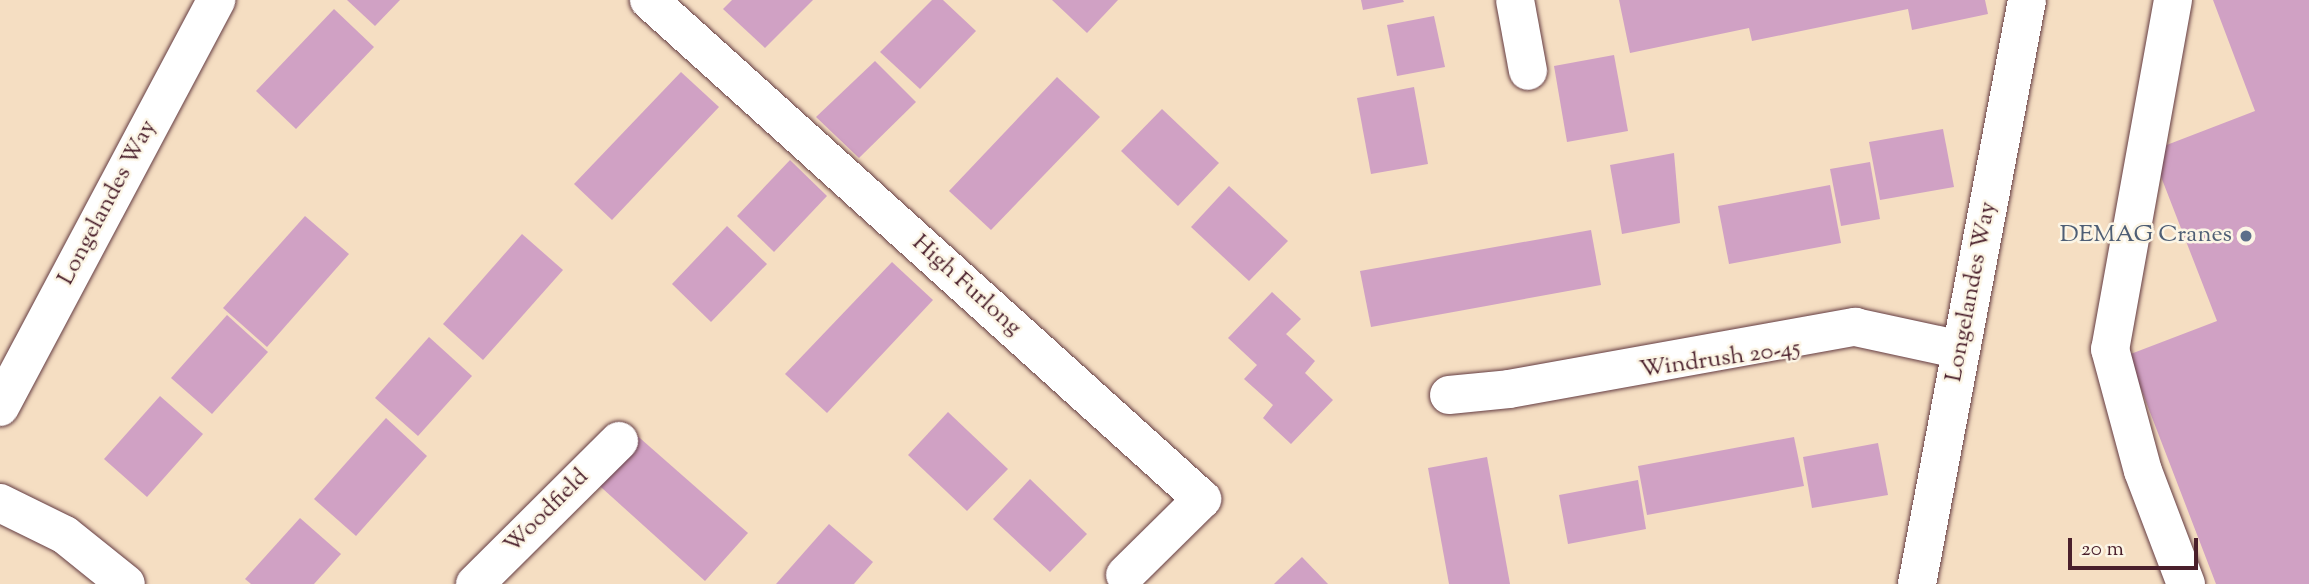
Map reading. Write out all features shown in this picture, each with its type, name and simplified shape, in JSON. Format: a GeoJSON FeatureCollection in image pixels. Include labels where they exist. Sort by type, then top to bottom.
{"type":"FeatureCollection","features":[{"type":"Feature","properties":{"kind":"street","name":"Longelandes Way"},"geometry":{"type":"LineString","coordinates":[[0,407],[216,0]]}},
{"type":"Feature","properties":{"kind":"street","name":"High Furlong"},"geometry":{"type":"LineString","coordinates":[[649,0],[1202,499],[1125,575]]}},
{"type":"Feature","properties":{"kind":"street"},"geometry":{"type":"LineString","coordinates":[[1515,0],[1528,71]]}},
{"type":"Feature","properties":{"kind":"street","name":"Longelandes Way"},"geometry":{"type":"LineString","coordinates":[[1917,584],[2027,0]]}},
{"type":"Feature","properties":{"kind":"street"},"geometry":{"type":"LineString","coordinates":[[2173,0],[2110,349],[2143,471],[2186,584]]}},
{"type":"Feature","properties":{"kind":"street","name":"Windrush 20-45"},"geometry":{"type":"LineString","coordinates":[[1450,395],[1498,399],[1869,340],[1960,355]]}},
{"type":"Feature","properties":{"kind":"street","name":"Woodfield"},"geometry":{"type":"LineString","coordinates":[[475,584],[619,441]]}},
{"type":"Feature","properties":{"kind":"street"},"geometry":{"type":"LineString","coordinates":[[0,503],[65,536],[126,584]]}},
{"type":"Feature","properties":{"kind":"building"},"geometry":{"type":"Polygon","coordinates":[[[347,0],[400,0],[375,26],[347,0]]]}},
{"type":"Feature","properties":{"kind":"building"},"geometry":{"type":"Polygon","coordinates":[[[732,0],[813,0],[765,48],[723,9],[732,0]]]}},
{"type":"Feature","properties":{"kind":"building"},"geometry":{"type":"Polygon","coordinates":[[[932,0],[943,0],[976,31],[920,89],[880,52],[932,0]]]}},
{"type":"Feature","properties":{"kind":"building"},"geometry":{"type":"Polygon","coordinates":[[[1052,0],[1118,0],[1087,33],[1052,0]]]}},
{"type":"Feature","properties":{"kind":"building"},"geometry":{"type":"Polygon","coordinates":[[[1361,0],[1403,0],[1404,2],[1363,10],[1361,0]]]}},
{"type":"Feature","properties":{"kind":"building"},"geometry":{"type":"Polygon","coordinates":[[[1619,0],[1985,0],[1988,14],[1912,30],[1908,9],[1752,41],[1749,28],[1630,53],[1619,0]]]}},
{"type":"Feature","properties":{"kind":"building","name":"DEMAG Cranes"},"geometry":{"type":"Polygon","coordinates":[[[2213,0],[2309,0],[2309,584],[2216,584],[2128,355],[2217,321],[2151,151],[2255,111],[2213,0]]]}},
{"type":"Feature","properties":{"kind":"building"},"geometry":{"type":"Polygon","coordinates":[[[334,9],[374,47],[296,129],[256,91],[334,9]]]}},
{"type":"Feature","properties":{"kind":"building"},"geometry":{"type":"Polygon","coordinates":[[[1434,16],[1445,67],[1397,76],[1387,25],[1434,16]]]}},
{"type":"Feature","properties":{"kind":"building"},"geometry":{"type":"Polygon","coordinates":[[[1614,55],[1628,131],[1567,142],[1554,66],[1614,55]]]}},
{"type":"Feature","properties":{"kind":"building"},"geometry":{"type":"Polygon","coordinates":[[[875,61],[916,102],[859,158],[816,117],[875,61]]]}},
{"type":"Feature","properties":{"kind":"building"},"geometry":{"type":"Polygon","coordinates":[[[681,72],[719,107],[612,220],[574,184],[681,72]]]}},
{"type":"Feature","properties":{"kind":"building"},"geometry":{"type":"Polygon","coordinates":[[[1057,77],[1100,117],[991,230],[949,191],[1057,77]]]}},
{"type":"Feature","properties":{"kind":"building"},"geometry":{"type":"Polygon","coordinates":[[[1414,87],[1428,164],[1371,174],[1357,98],[1414,87]]]}},
{"type":"Feature","properties":{"kind":"building"},"geometry":{"type":"Polygon","coordinates":[[[1162,109],[1219,163],[1178,206],[1121,151],[1162,109]]]}},
{"type":"Feature","properties":{"kind":"building"},"geometry":{"type":"Polygon","coordinates":[[[1943,129],[1954,187],[1880,200],[1869,142],[1943,129]]]}},
{"type":"Feature","properties":{"kind":"building"},"geometry":{"type":"Polygon","coordinates":[[[1674,153],[1680,223],[1622,234],[1610,165],[1674,153]]]}},
{"type":"Feature","properties":{"kind":"building"},"geometry":{"type":"Polygon","coordinates":[[[790,160],[827,196],[774,252],[737,216],[790,160]]]}},
{"type":"Feature","properties":{"kind":"building"},"geometry":{"type":"Polygon","coordinates":[[[1870,162],[1880,219],[1841,226],[1830,169],[1870,162]]]}},
{"type":"Feature","properties":{"kind":"building"},"geometry":{"type":"Polygon","coordinates":[[[1830,185],[1841,243],[1729,264],[1718,206],[1830,185]]]}},
{"type":"Feature","properties":{"kind":"building"},"geometry":{"type":"Polygon","coordinates":[[[1229,186],[1288,241],[1249,281],[1191,227],[1229,186]]]}},
{"type":"Feature","properties":{"kind":"building"},"geometry":{"type":"Polygon","coordinates":[[[305,216],[349,254],[267,347],[223,308],[305,216]]]}},
{"type":"Feature","properties":{"kind":"building"},"geometry":{"type":"Polygon","coordinates":[[[727,226],[767,264],[711,322],[672,284],[727,226]]]}},
{"type":"Feature","properties":{"kind":"building"},"geometry":{"type":"Polygon","coordinates":[[[1591,230],[1601,285],[1371,327],[1360,271],[1591,230]]]}},
{"type":"Feature","properties":{"kind":"building"},"geometry":{"type":"Polygon","coordinates":[[[522,234],[563,270],[483,360],[443,324],[522,234]]]}},
{"type":"Feature","properties":{"kind":"building"},"geometry":{"type":"Polygon","coordinates":[[[892,262],[933,300],[827,413],[785,374],[892,262]]]}},
{"type":"Feature","properties":{"kind":"building"},"geometry":{"type":"Polygon","coordinates":[[[1272,292],[1301,319],[1286,334],[1315,361],[1305,373],[1333,400],[1291,444],[1263,418],[1273,405],[1244,379],[1257,365],[1228,338],[1272,292]]]}},
{"type":"Feature","properties":{"kind":"building"},"geometry":{"type":"Polygon","coordinates":[[[227,315],[268,352],[212,414],[171,378],[227,315]]]}},
{"type":"Feature","properties":{"kind":"building"},"geometry":{"type":"Polygon","coordinates":[[[429,337],[472,376],[418,436],[375,398],[429,337]]]}},
{"type":"Feature","properties":{"kind":"building"},"geometry":{"type":"Polygon","coordinates":[[[160,396],[203,434],[147,497],[104,459],[160,396]]]}},
{"type":"Feature","properties":{"kind":"building"},"geometry":{"type":"Polygon","coordinates":[[[948,412],[1008,469],[967,511],[908,455],[948,412]]]}},
{"type":"Feature","properties":{"kind":"building"},"geometry":{"type":"Polygon","coordinates":[[[386,418],[427,456],[356,536],[314,499],[386,418]]]}},
{"type":"Feature","properties":{"kind":"building"},"geometry":{"type":"Polygon","coordinates":[[[633,432],[748,533],[705,581],[592,479],[633,432]]]}},
{"type":"Feature","properties":{"kind":"building"},"geometry":{"type":"Polygon","coordinates":[[[1794,437],[1804,486],[1647,515],[1638,466],[1794,437]]]}},
{"type":"Feature","properties":{"kind":"building"},"geometry":{"type":"Polygon","coordinates":[[[1878,443],[1888,495],[1812,508],[1803,457],[1878,443]]]}},
{"type":"Feature","properties":{"kind":"building"},"geometry":{"type":"Polygon","coordinates":[[[1487,457],[1510,584],[1449,584],[1428,468],[1487,457]]]}},
{"type":"Feature","properties":{"kind":"building"},"geometry":{"type":"Polygon","coordinates":[[[1030,479],[1087,534],[1050,572],[993,519],[1030,479]]]}},
{"type":"Feature","properties":{"kind":"building"},"geometry":{"type":"Polygon","coordinates":[[[1638,480],[1646,529],[1568,544],[1559,495],[1638,480]]]}},
{"type":"Feature","properties":{"kind":"building"},"geometry":{"type":"Polygon","coordinates":[[[300,518],[341,554],[314,584],[251,584],[245,579],[300,518]]]}},
{"type":"Feature","properties":{"kind":"building"},"geometry":{"type":"Polygon","coordinates":[[[829,524],[873,562],[854,584],[776,584],[829,524]]]}},
{"type":"Feature","properties":{"kind":"building"},"geometry":{"type":"Polygon","coordinates":[[[1302,557],[1328,584],[1274,584],[1278,580],[1302,557]]]}},
{"type":"Feature","properties":{"kind":"place","name":"DEMAG Cranes"},"geometry":{"type":"Point","coordinates":[2246,236]}}]}
